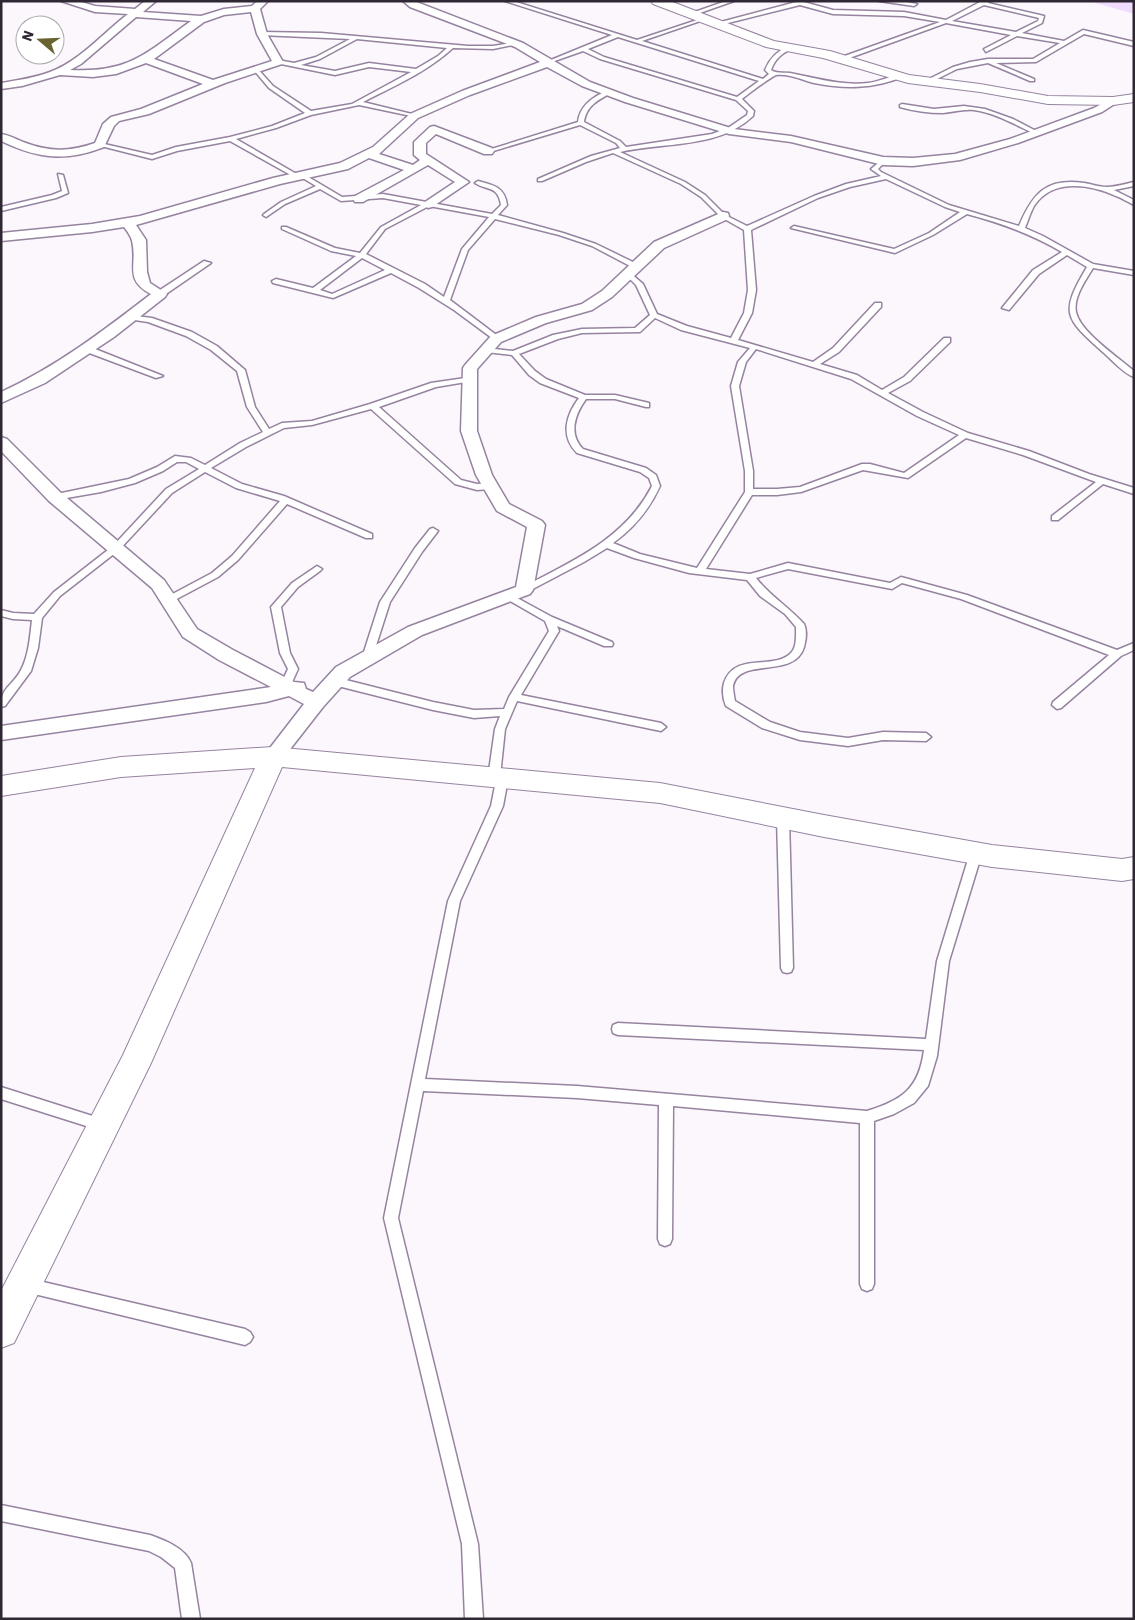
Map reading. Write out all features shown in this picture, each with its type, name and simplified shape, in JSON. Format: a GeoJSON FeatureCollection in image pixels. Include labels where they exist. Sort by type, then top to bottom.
{"type":"FeatureCollection","features":[{"type":"Feature","properties":{"kind":"main road"},"geometry":{"type":"LineString","coordinates":[[657,1],[771,44],[825,54],[900,76],[1048,100],[1113,101],[1134,98]]}},
{"type":"Feature","properties":{"kind":"main road"},"geometry":{"type":"LineString","coordinates":[[1,1330],[135,1063],[273,757]]}},
{"type":"Feature","properties":{"kind":"main road"},"geometry":{"type":"LineString","coordinates":[[1,786],[121,767],[273,757],[660,793],[783,818],[976,853],[1122,870],[1134,868]]}},
{"type":"Feature","properties":{"kind":"street"},"geometry":{"type":"LineString","coordinates":[[66,1],[95,9],[204,19]]}},
{"type":"Feature","properties":{"kind":"street"},"geometry":{"type":"LineString","coordinates":[[1,86],[22,83],[58,72],[77,62],[150,1]]}},
{"type":"Feature","properties":{"kind":"street"},"geometry":{"type":"LineString","coordinates":[[408,1],[515,43],[586,84],[609,92],[729,130],[791,138],[883,161],[913,162],[956,157],[1014,141],[1098,110],[1113,101]]}},
{"type":"Feature","properties":{"kind":"street"},"geometry":{"type":"LineString","coordinates":[[1,137],[13,143],[54,153],[80,152],[100,145],[109,124],[115,119],[145,112],[213,84],[278,62],[262,34],[259,5],[196,22],[146,60],[99,74],[82,75],[58,72]]}},
{"type":"Feature","properties":{"kind":"street"},"geometry":{"type":"LineString","coordinates":[[146,60],[213,84]]}},
{"type":"Feature","properties":{"kind":"street"},"geometry":{"type":"LineString","coordinates":[[1,237],[92,228],[128,222],[277,181],[344,166],[378,150],[414,116],[466,93],[548,63]]}},
{"type":"Feature","properties":{"kind":"street"},"geometry":{"type":"LineString","coordinates":[[428,204],[463,182],[420,155],[420,142],[434,129],[488,151]]}},
{"type":"Feature","properties":{"kind":"street"},"geometry":{"type":"LineString","coordinates":[[368,154],[414,169]]}},
{"type":"Feature","properties":{"kind":"street"},"geometry":{"type":"LineString","coordinates":[[358,199],[428,160]]}},
{"type":"Feature","properties":{"kind":"street"},"geometry":{"type":"LineString","coordinates":[[273,757],[316,702],[343,672],[415,631],[524,590],[536,525],[503,507],[484,476],[469,431],[470,368],[491,344],[541,320],[587,307],[607,294],[659,245],[723,216]]}},
{"type":"Feature","properties":{"kind":"street"},"geometry":{"type":"LineString","coordinates":[[1,398],[40,380],[87,349],[160,294],[144,285],[140,272],[139,240],[128,222]]}},
{"type":"Feature","properties":{"kind":"street"},"geometry":{"type":"LineString","coordinates":[[1,442],[55,497],[158,584],[190,633],[226,655],[316,702]]}},
{"type":"Feature","properties":{"kind":"street"},"geometry":{"type":"LineString","coordinates":[[1,733],[266,695],[288,687],[334,681]]}},
{"type":"Feature","properties":{"kind":"lane"},"geometry":{"type":"LineString","coordinates":[[507,1],[765,82]]}},
{"type":"Feature","properties":{"kind":"lane"},"geometry":{"type":"LineString","coordinates":[[638,41],[732,1]]}},
{"type":"Feature","properties":{"kind":"lane"},"geometry":{"type":"LineString","coordinates":[[814,7],[826,1]]}},
{"type":"Feature","properties":{"kind":"lane"},"geometry":{"type":"LineString","coordinates":[[881,1],[914,4]]}},
{"type":"Feature","properties":{"kind":"lane"},"geometry":{"type":"LineString","coordinates":[[841,59],[944,22],[984,2],[1042,18],[1040,22],[986,50]]}},
{"type":"Feature","properties":{"kind":"lane"},"geometry":{"type":"LineString","coordinates":[[720,24],[795,4],[804,4],[833,12],[904,14],[1020,33],[1067,43]]}},
{"type":"Feature","properties":{"kind":"lane"},"geometry":{"type":"LineString","coordinates":[[929,81],[955,68],[988,61],[1032,62],[1083,32],[1134,44]]}},
{"type":"Feature","properties":{"kind":"lane"},"geometry":{"type":"LineString","coordinates":[[262,34],[297,33],[452,46],[502,47],[515,43]]}},
{"type":"Feature","properties":{"kind":"lane"},"geometry":{"type":"LineString","coordinates":[[548,63],[618,35]]}},
{"type":"Feature","properties":{"kind":"lane"},"geometry":{"type":"LineString","coordinates":[[294,65],[318,58],[355,38]]}},
{"type":"Feature","properties":{"kind":"lane"},"geometry":{"type":"LineString","coordinates":[[100,145],[152,157],[274,127],[310,113],[358,102],[417,71],[440,57],[452,46]]}},
{"type":"Feature","properties":{"kind":"lane"},"geometry":{"type":"LineString","coordinates":[[773,74],[768,70],[771,62],[776,54],[789,48]]}},
{"type":"Feature","properties":{"kind":"lane"},"geometry":{"type":"LineString","coordinates":[[540,180],[568,170],[591,157],[612,151],[689,140],[729,130],[750,116],[750,111],[738,99],[602,58],[584,49]]}},
{"type":"Feature","properties":{"kind":"lane"},"geometry":{"type":"LineString","coordinates":[[988,61],[1032,80]]}},
{"type":"Feature","properties":{"kind":"lane"},"geometry":{"type":"LineString","coordinates":[[278,62],[335,73],[369,65],[417,71]]}},
{"type":"Feature","properties":{"kind":"lane"},"geometry":{"type":"LineString","coordinates":[[256,69],[271,87],[310,113]]}},
{"type":"Feature","properties":{"kind":"lane"},"geometry":{"type":"LineString","coordinates":[[738,99],[765,82],[773,74],[785,73],[856,87],[882,84],[900,76]]}},
{"type":"Feature","properties":{"kind":"lane"},"geometry":{"type":"LineString","coordinates":[[581,123],[581,115],[588,105],[609,92]]}},
{"type":"Feature","properties":{"kind":"lane"},"geometry":{"type":"LineString","coordinates":[[358,102],[414,116]]}},
{"type":"Feature","properties":{"kind":"lane"},"geometry":{"type":"LineString","coordinates":[[902,106],[927,111],[976,109],[1009,119],[1035,132]]}},
{"type":"Feature","properties":{"kind":"lane"},"geometry":{"type":"LineString","coordinates":[[488,151],[581,123],[618,142],[625,149]]}},
{"type":"Feature","properties":{"kind":"lane"},"geometry":{"type":"LineString","coordinates":[[231,139],[341,199],[376,196],[494,216],[561,234],[594,246],[632,269],[654,315],[684,328],[854,377],[920,414],[965,435],[1026,453],[1134,491]]}},
{"type":"Feature","properties":{"kind":"lane"},"geometry":{"type":"LineString","coordinates":[[612,151],[683,183],[703,196],[723,216],[746,229]]}},
{"type":"Feature","properties":{"kind":"lane"},"geometry":{"type":"LineString","coordinates":[[883,161],[874,169],[886,177],[947,206],[1041,237],[1091,266],[1134,273]]}},
{"type":"Feature","properties":{"kind":"lane"},"geometry":{"type":"LineString","coordinates":[[1,209],[54,197],[66,192],[60,175]]}},
{"type":"Feature","properties":{"kind":"lane"},"geometry":{"type":"LineString","coordinates":[[746,229],[809,200],[848,185],[886,177]]}},
{"type":"Feature","properties":{"kind":"lane"},"geometry":{"type":"LineString","coordinates":[[446,301],[464,249],[504,205],[503,195],[500,190],[478,182]]}},
{"type":"Feature","properties":{"kind":"lane"},"geometry":{"type":"LineString","coordinates":[[1022,230],[1031,205],[1048,188],[1059,183],[1108,189],[1123,195],[1134,203]]}},
{"type":"Feature","properties":{"kind":"lane"},"geometry":{"type":"LineString","coordinates":[[1108,189],[1134,184]]}},
{"type":"Feature","properties":{"kind":"lane"},"geometry":{"type":"LineString","coordinates":[[266,215],[282,203],[320,187]]}},
{"type":"Feature","properties":{"kind":"lane"},"geometry":{"type":"LineString","coordinates":[[314,291],[362,255],[383,228],[428,204]]}},
{"type":"Feature","properties":{"kind":"lane"},"geometry":{"type":"LineString","coordinates":[[794,228],[895,251],[931,234],[966,212]]}},
{"type":"Feature","properties":{"kind":"lane"},"geometry":{"type":"LineString","coordinates":[[284,228],[333,250],[362,255],[422,286],[446,301],[491,344],[514,353],[532,373],[543,381],[584,397],[615,397],[646,405]]}},
{"type":"Feature","properties":{"kind":"lane"},"geometry":{"type":"LineString","coordinates":[[733,341],[748,313],[752,290],[746,229]]}},
{"type":"Feature","properties":{"kind":"lane"},"geometry":{"type":"LineString","coordinates":[[1006,308],[1036,272],[1068,252]]}},
{"type":"Feature","properties":{"kind":"lane"},"geometry":{"type":"LineString","coordinates":[[160,294],[207,263]]}},
{"type":"Feature","properties":{"kind":"lane"},"geometry":{"type":"LineString","coordinates":[[1091,266],[1076,291],[1072,311],[1080,328],[1134,375]]}},
{"type":"Feature","properties":{"kind":"lane"},"geometry":{"type":"LineString","coordinates":[[276,281],[333,296],[391,270]]}},
{"type":"Feature","properties":{"kind":"lane"},"geometry":{"type":"LineString","coordinates":[[813,365],[836,350],[878,305]]}},
{"type":"Feature","properties":{"kind":"lane"},"geometry":{"type":"LineString","coordinates":[[514,353],[556,337],[582,331],[637,330],[654,315]]}},
{"type":"Feature","properties":{"kind":"lane"},"geometry":{"type":"LineString","coordinates":[[131,317],[149,320],[189,334],[214,348],[241,370],[251,407],[268,433]]}},
{"type":"Feature","properties":{"kind":"lane"},"geometry":{"type":"LineString","coordinates":[[882,393],[907,379],[947,340]]}},
{"type":"Feature","properties":{"kind":"lane"},"geometry":{"type":"LineString","coordinates":[[700,571],[750,492],[749,471],[735,386],[742,362],[754,347]]}},
{"type":"Feature","properties":{"kind":"lane"},"geometry":{"type":"LineString","coordinates":[[87,349],[160,376]]}},
{"type":"Feature","properties":{"kind":"lane"},"geometry":{"type":"LineString","coordinates":[[1,703],[26,671],[33,648],[38,617],[58,594],[116,548],[168,491],[204,468],[282,426],[312,423],[373,406],[434,385],[469,380]]}},
{"type":"Feature","properties":{"kind":"lane"},"geometry":{"type":"LineString","coordinates":[[524,590],[606,544],[638,518],[652,497],[656,486],[653,477],[643,470],[580,451],[574,446],[571,436],[573,412],[584,397]]}},
{"type":"Feature","properties":{"kind":"lane"},"geometry":{"type":"LineString","coordinates":[[373,406],[458,482],[478,487],[490,486]]}},
{"type":"Feature","properties":{"kind":"lane"},"geometry":{"type":"LineString","coordinates":[[750,492],[777,492],[801,489],[862,467],[870,467],[905,476],[965,435]]}},
{"type":"Feature","properties":{"kind":"lane"},"geometry":{"type":"LineString","coordinates":[[55,497],[101,489],[132,481],[160,469],[174,459],[188,460],[238,486],[286,500],[369,536]]}},
{"type":"Feature","properties":{"kind":"lane"},"geometry":{"type":"LineString","coordinates":[[1055,518],[1102,481]]}},
{"type":"Feature","properties":{"kind":"lane"},"geometry":{"type":"LineString","coordinates":[[168,600],[215,575],[236,558],[286,500]]}},
{"type":"Feature","properties":{"kind":"lane"},"geometry":{"type":"LineString","coordinates":[[367,658],[385,602],[418,550],[433,531]]}},
{"type":"Feature","properties":{"kind":"lane"},"geometry":{"type":"LineString","coordinates":[[606,544],[636,556],[700,571],[750,577],[788,566],[892,586],[901,580],[964,597],[1118,654]]}},
{"type":"Feature","properties":{"kind":"lane"},"geometry":{"type":"LineString","coordinates":[[288,687],[293,669],[285,653],[276,607],[296,585],[317,569]]}},
{"type":"Feature","properties":{"kind":"lane"},"geometry":{"type":"LineString","coordinates":[[750,577],[763,594],[788,612],[801,626],[801,640],[795,656],[786,663],[754,665],[739,671],[731,679],[727,692],[730,703],[766,725],[800,736],[848,742],[883,736],[926,737]]}},
{"type":"Feature","properties":{"kind":"lane"},"geometry":{"type":"LineString","coordinates":[[508,596],[549,619],[608,644]]}},
{"type":"Feature","properties":{"kind":"lane"},"geometry":{"type":"LineString","coordinates":[[1,613],[12,616],[38,617]]}},
{"type":"Feature","properties":{"kind":"lane"},"geometry":{"type":"LineString","coordinates":[[474,1619],[470,1544],[391,1218],[454,901],[497,806],[500,729],[514,697],[554,631],[549,619]]}},
{"type":"Feature","properties":{"kind":"lane"},"geometry":{"type":"LineString","coordinates":[[1057,705],[1118,654],[1134,646]]}},
{"type":"Feature","properties":{"kind":"lane"},"geometry":{"type":"LineString","coordinates":[[334,681],[474,714],[508,712]]}},
{"type":"Feature","properties":{"kind":"lane"},"geometry":{"type":"LineString","coordinates":[[514,697],[661,727]]}},
{"type":"Feature","properties":{"kind":"lane"},"geometry":{"type":"LineString","coordinates":[[783,818],[787,968]]}},
{"type":"Feature","properties":{"kind":"lane"},"geometry":{"type":"LineString","coordinates":[[418,1085],[577,1092],[867,1117],[889,1110],[909,1100],[921,1086],[931,1045],[942,961],[976,853]]}},
{"type":"Feature","properties":{"kind":"lane"},"geometry":{"type":"LineString","coordinates":[[618,1029],[931,1045]]}},
{"type":"Feature","properties":{"kind":"lane"},"geometry":{"type":"LineString","coordinates":[[1,1093],[104,1126]]}},
{"type":"Feature","properties":{"kind":"lane"},"geometry":{"type":"LineString","coordinates":[[665,1239],[666,1100]]}},
{"type":"Feature","properties":{"kind":"lane"},"geometry":{"type":"LineString","coordinates":[[867,1117],[867,1284]]}},
{"type":"Feature","properties":{"kind":"lane"},"geometry":{"type":"LineString","coordinates":[[24,1284],[245,1337]]}},
{"type":"Feature","properties":{"kind":"lane"},"geometry":{"type":"LineString","coordinates":[[1,1514],[150,1543],[167,1550],[183,1563],[191,1619]]}},
{"type":"Feature","properties":{"kind":"shaded area"},"geometry":{"type":"Polygon","coordinates":[[[1090,1],[1134,1],[1134,14],[1096,3],[1090,1]]]}}]}
